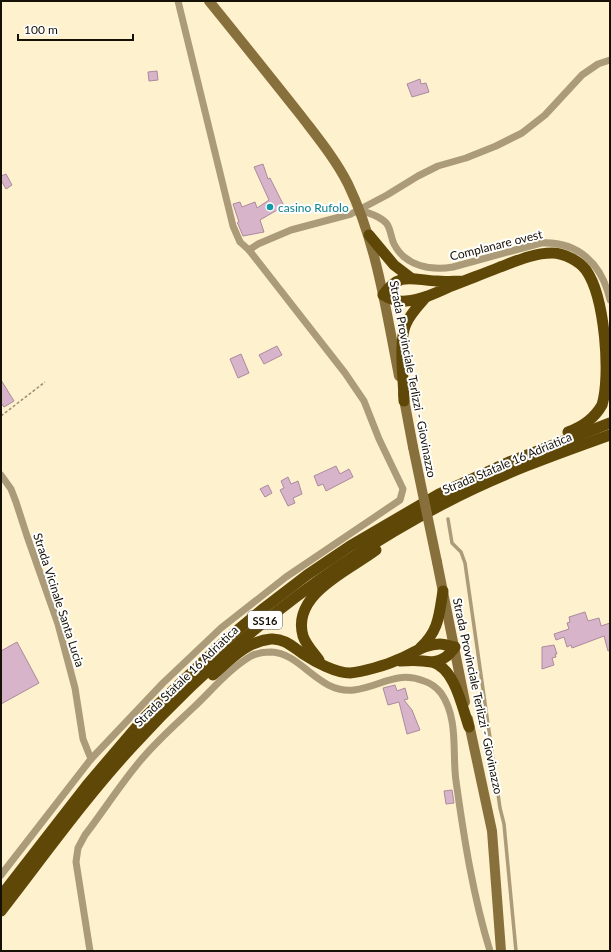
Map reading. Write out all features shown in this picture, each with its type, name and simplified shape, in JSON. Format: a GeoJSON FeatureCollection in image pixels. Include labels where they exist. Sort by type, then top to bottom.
{"type":"FeatureCollection","features":[{"type":"Feature","properties":{"kind":"highway"},"geometry":{"type":"LineString","coordinates":[[369,235],[394,265],[411,278]]}},
{"type":"Feature","properties":{"kind":"highway"},"geometry":{"type":"LineString","coordinates":[[463,281],[437,282],[403,278],[389,287],[383,296],[394,300],[406,301],[426,297],[528,256],[552,253],[572,258],[586,270],[596,288],[609,344],[609,369],[607,388],[603,403],[596,414],[587,422],[577,429],[550,439],[532,453]]}},
{"type":"Feature","properties":{"kind":"highway"},"geometry":{"type":"LineString","coordinates":[[404,401],[402,342],[405,325],[426,297]]}},
{"type":"Feature","properties":{"kind":"highway","name":"Strada Statale 16 Adriatica"},"geometry":{"type":"LineString","coordinates":[[1,896],[87,785],[119,746],[150,712],[228,638],[307,575],[350,546],[439,494],[489,470],[610,423]]}},
{"type":"Feature","properties":{"kind":"highway","name":"Strada Statale 16 Adriatica"},"geometry":{"type":"LineString","coordinates":[[1,911],[96,789],[130,749],[173,703],[223,656],[300,593],[349,559],[446,502],[539,461],[610,435]]}},
{"type":"Feature","properties":{"kind":"highway"},"geometry":{"type":"LineString","coordinates":[[321,663],[307,645],[303,637],[303,617],[307,606],[315,594],[326,584],[367,557],[411,522]]}},
{"type":"Feature","properties":{"kind":"highway"},"geometry":{"type":"LineString","coordinates":[[418,650],[434,633],[443,591]]}},
{"type":"Feature","properties":{"kind":"highway"},"geometry":{"type":"LineString","coordinates":[[173,703],[199,687],[244,648],[259,641],[272,639],[284,641],[304,654],[336,671],[350,673],[397,661],[441,661],[448,656],[455,647],[440,644],[430,645],[397,661]]}},
{"type":"Feature","properties":{"kind":"highway"},"geometry":{"type":"LineString","coordinates":[[433,662],[442,667],[453,681],[469,727]]}},
{"type":"Feature","properties":{"kind":"main road","name":"Strada Provinciale Terlizzi - Giovinazzo"},"geometry":{"type":"LineString","coordinates":[[209,1],[290,102],[327,151],[347,182],[360,210],[369,235],[378,270],[455,647],[469,727],[492,831],[501,951]]}},
{"type":"Feature","properties":{"kind":"street"},"geometry":{"type":"LineString","coordinates":[[1,875],[91,759],[163,683],[221,628],[286,578],[400,500],[403,489],[379,439],[364,401],[345,374],[249,250],[240,242],[233,226],[178,1]]}},
{"type":"Feature","properties":{"kind":"street"},"geometry":{"type":"LineString","coordinates":[[249,250],[258,244],[291,230],[351,214],[438,166],[466,158],[496,146],[522,133],[544,115],[582,75],[598,64],[610,60]]}},
{"type":"Feature","properties":{"kind":"street","name":"Complanare ovest"},"geometry":{"type":"LineString","coordinates":[[360,210],[383,220],[388,225],[393,242],[400,254],[411,262],[427,267],[441,269],[453,267],[541,244],[554,243],[567,246],[580,252],[596,267],[605,282],[610,300]]}},
{"type":"Feature","properties":{"kind":"street","name":"Strada Vicinale Santa Lucia"},"geometry":{"type":"LineString","coordinates":[[1,476],[11,489],[58,624],[75,688],[83,739],[91,759]]}},
{"type":"Feature","properties":{"kind":"street"},"geometry":{"type":"LineString","coordinates":[[90,951],[76,862],[78,848],[135,766],[157,741],[231,672],[251,656],[261,652],[279,653],[288,656],[323,682],[343,690],[367,688],[391,679],[410,677],[429,683],[441,693],[453,727],[456,778],[464,833],[475,892],[490,951]]}},
{"type":"Feature","properties":{"kind":"lane"},"geometry":{"type":"LineString","coordinates":[[448,519],[452,542],[461,552],[465,563],[500,808],[504,824],[516,951]]}},
{"type":"Feature","properties":{"kind":"path"},"geometry":{"type":"LineString","coordinates":[[1,416],[45,382]]}},
{"type":"Feature","properties":{"kind":"building"},"geometry":{"type":"Polygon","coordinates":[[[157,71],[158,80],[149,81],[148,72],[157,71]]]}},
{"type":"Feature","properties":{"kind":"building"},"geometry":{"type":"Polygon","coordinates":[[[420,79],[421,84],[426,83],[429,92],[412,97],[407,84],[420,79]]]}},
{"type":"Feature","properties":{"kind":"building","name":"casino Rufolo"},"geometry":{"type":"Polygon","coordinates":[[[263,164],[268,179],[270,178],[284,206],[260,220],[264,232],[243,236],[237,223],[239,222],[233,204],[240,202],[242,207],[255,202],[257,208],[269,200],[254,167],[263,164]]]}},
{"type":"Feature","properties":{"kind":"building"},"geometry":{"type":"Polygon","coordinates":[[[6,174],[12,185],[6,189],[1,180],[1,176],[6,174]]]}},
{"type":"Feature","properties":{"kind":"building"},"geometry":{"type":"Polygon","coordinates":[[[277,346],[282,355],[264,364],[259,355],[277,346]]]}},
{"type":"Feature","properties":{"kind":"building"},"geometry":{"type":"Polygon","coordinates":[[[241,354],[249,373],[238,378],[230,359],[241,354]]]}},
{"type":"Feature","properties":{"kind":"building"},"geometry":{"type":"Polygon","coordinates":[[[1,380],[14,401],[4,407],[1,403],[1,380]]]}},
{"type":"Feature","properties":{"kind":"building"},"geometry":{"type":"Polygon","coordinates":[[[336,466],[340,474],[349,469],[353,477],[326,491],[323,484],[318,486],[314,476],[336,466]]]}},
{"type":"Feature","properties":{"kind":"building"},"geometry":{"type":"Polygon","coordinates":[[[288,477],[291,484],[298,481],[302,494],[293,498],[295,503],[288,506],[280,490],[284,488],[281,481],[288,477]]]}},
{"type":"Feature","properties":{"kind":"building"},"geometry":{"type":"Polygon","coordinates":[[[268,485],[272,493],[265,497],[260,489],[268,485]]]}},
{"type":"Feature","properties":{"kind":"building"},"geometry":{"type":"Polygon","coordinates":[[[585,612],[588,621],[599,618],[601,626],[610,623],[610,650],[608,651],[604,636],[572,648],[571,645],[567,647],[564,637],[556,640],[554,634],[569,629],[567,623],[570,622],[569,617],[585,612]]]}},
{"type":"Feature","properties":{"kind":"building"},"geometry":{"type":"Polygon","coordinates":[[[17,642],[39,683],[1,704],[1,651],[17,642]]]}},
{"type":"Feature","properties":{"kind":"building"},"geometry":{"type":"Polygon","coordinates":[[[554,645],[557,654],[555,654],[556,657],[552,658],[554,665],[542,669],[542,647],[554,645]]]}},
{"type":"Feature","properties":{"kind":"building"},"geometry":{"type":"Polygon","coordinates":[[[395,685],[397,691],[405,688],[408,699],[404,700],[412,710],[420,730],[407,734],[399,702],[388,705],[383,688],[395,685]]]}},
{"type":"Feature","properties":{"kind":"building"},"geometry":{"type":"Polygon","coordinates":[[[452,790],[454,803],[446,804],[444,791],[452,790]]]}},
{"type":"Feature","properties":{"kind":"place","name":"casino Rufolo"},"geometry":{"type":"Point","coordinates":[270,207]}}]}
